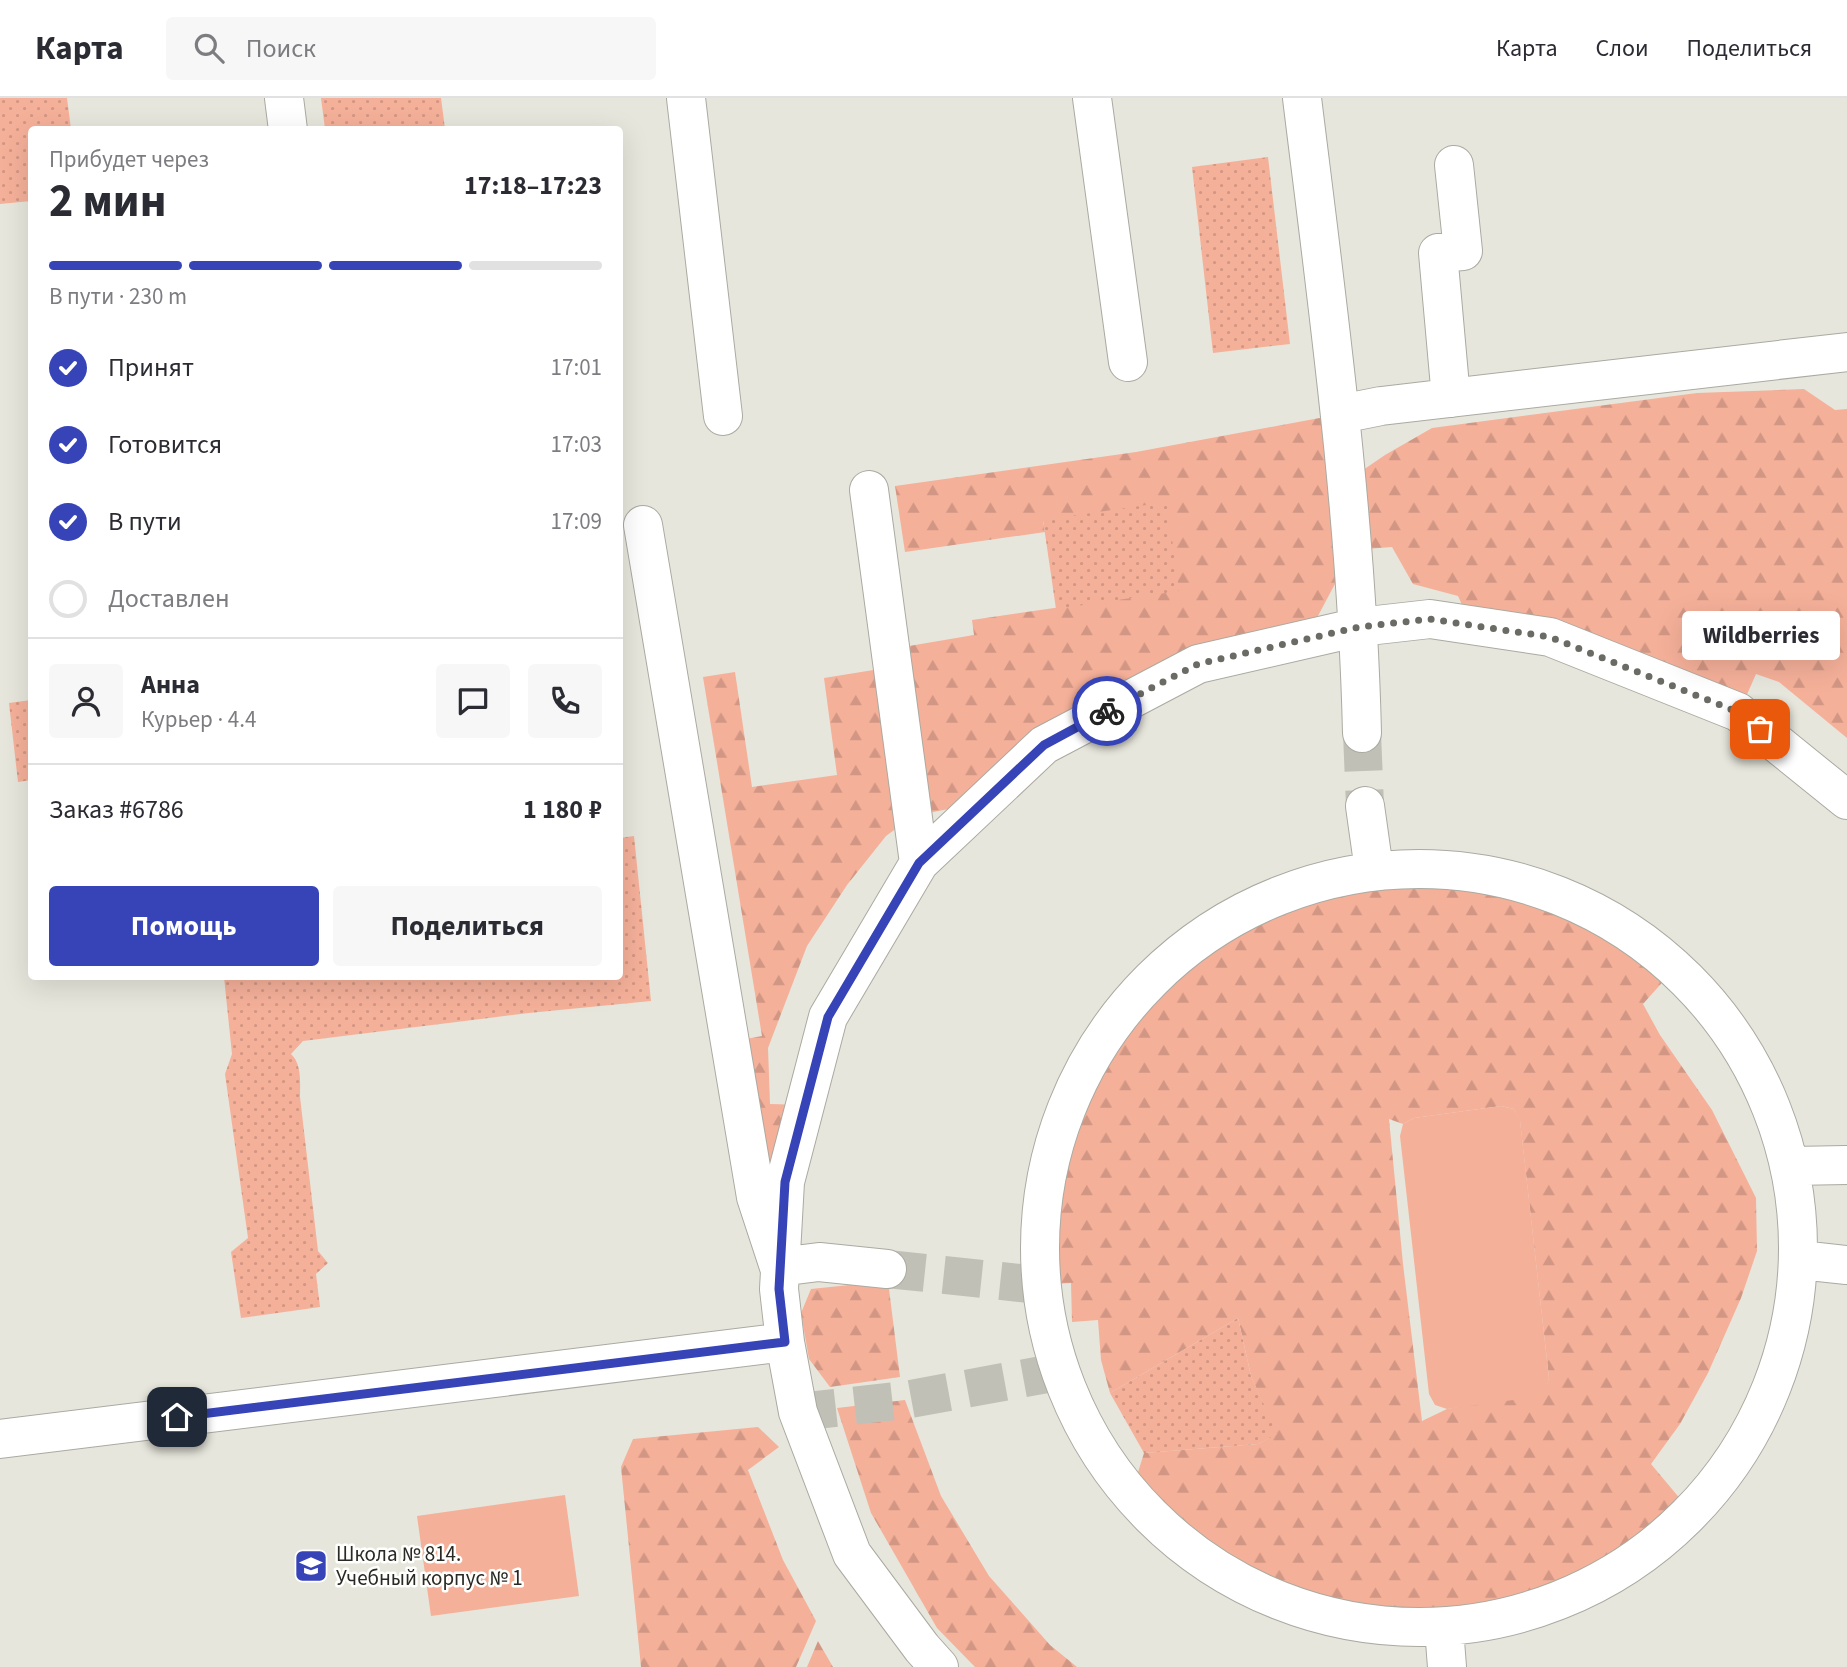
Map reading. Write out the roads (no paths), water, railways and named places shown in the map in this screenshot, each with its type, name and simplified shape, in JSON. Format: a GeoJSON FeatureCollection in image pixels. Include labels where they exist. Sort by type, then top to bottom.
{"type":"FeatureCollection","features":[{"type":"Feature","properties":{"kind":"lane"},"geometry":{"type":"LineString","coordinates":[[284,98],[288,126]]}},
{"type":"Feature","properties":{"kind":"lane"},"geometry":{"type":"LineString","coordinates":[[686,98],[723,416]]}},
{"type":"Feature","properties":{"kind":"lane"},"geometry":{"type":"LineString","coordinates":[[1092,98],[1128,362]]}},
{"type":"Feature","properties":{"kind":"lane"},"geometry":{"type":"LineString","coordinates":[[1302,98],[1341,414],[1359,627],[1362,733]]}},
{"type":"Feature","properties":{"kind":"lane"},"geometry":{"type":"LineString","coordinates":[[1451,398],[1438,253],[1464,251],[1454,165]]}},
{"type":"Feature","properties":{"kind":"lane"},"geometry":{"type":"LineString","coordinates":[[1341,414],[1381,406],[1847,352]]}},
{"type":"Feature","properties":{"kind":"lane"},"geometry":{"type":"LineString","coordinates":[[869,490],[919,863]]}},
{"type":"Feature","properties":{"kind":"lane"},"geometry":{"type":"LineString","coordinates":[[643,525],[757,1197],[779,1267]]}},
{"type":"Feature","properties":{"kind":"lane"},"geometry":{"type":"LineString","coordinates":[[939,1667],[852,1554],[798,1412],[785,1342],[779,1289],[785,1182],[828,1017],[919,863],[1044,745],[1198,664],[1359,627],[1430,619],[1550,637],[1738,712],[1847,800]]}},
{"type":"Feature","properties":{"kind":"lane"},"geometry":{"type":"LineString","coordinates":[[1365,806],[1374,870]]}},
{"type":"Feature","properties":{"kind":"lane"},"geometry":{"type":"LineString","coordinates":[[1428,867],[1521,881],[1627,929],[1676,967],[1745,1049],[1791,1166],[1800,1260],[1795,1313],[1772,1393],[1731,1466],[1692,1513],[1653,1549],[1609,1578],[1511,1618],[1444,1628],[1314,1615],[1243,1586],[1179,1545],[1130,1498],[1082,1428],[1058,1372],[1039,1284],[1040,1208],[1056,1133],[1102,1037],[1125,1006],[1173,958],[1230,918],[1300,887],[1374,870],[1428,867]]}},
{"type":"Feature","properties":{"kind":"lane"},"geometry":{"type":"LineString","coordinates":[[1791,1166],[1847,1165]]}},
{"type":"Feature","properties":{"kind":"lane"},"geometry":{"type":"LineString","coordinates":[[1800,1260],[1847,1265]]}},
{"type":"Feature","properties":{"kind":"lane"},"geometry":{"type":"LineString","coordinates":[[779,1267],[819,1262],[887,1269]]}},
{"type":"Feature","properties":{"kind":"lane"},"geometry":{"type":"LineString","coordinates":[[0,1439],[785,1342]]}},
{"type":"Feature","properties":{"kind":"lane"},"geometry":{"type":"LineString","coordinates":[[1444,1628],[1447,1667]]}},
{"type":"Feature","properties":{"kind":"tunnel"},"geometry":{"type":"LineString","coordinates":[[1362,733],[1365,806]]}},
{"type":"Feature","properties":{"kind":"tunnel"},"geometry":{"type":"LineString","coordinates":[[887,1269],[1039,1285]]}},
{"type":"Feature","properties":{"kind":"tunnel"},"geometry":{"type":"LineString","coordinates":[[798,1412],[905,1400],[1058,1372]]}},
{"type":"Feature","properties":{"kind":"place","name":"Wildberries"},"geometry":{"type":"Point","coordinates":[1760,729]}},
{"type":"Feature","properties":{"kind":"place","name":"Школа № 814. Учебный корпус № 1"},"geometry":{"type":"Point","coordinates":[311,1566]}}]}
